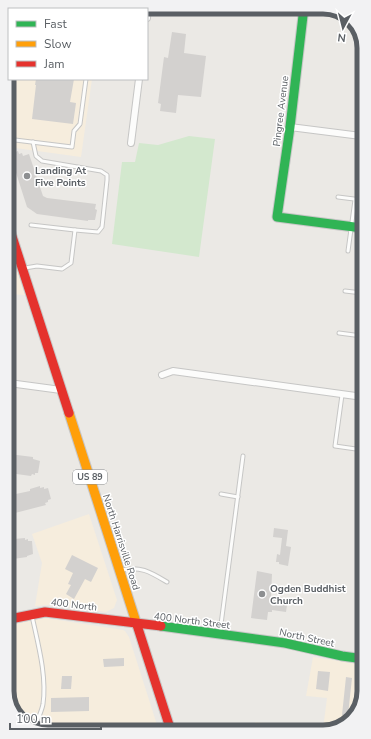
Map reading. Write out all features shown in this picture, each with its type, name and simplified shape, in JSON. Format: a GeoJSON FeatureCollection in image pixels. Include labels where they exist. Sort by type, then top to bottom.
{"type":"FeatureCollection","features":[{"type":"Feature","properties":{"kind":"street","name":"Pingree Avenue"},"geometry":{"type":"LineString","coordinates":[[303,14],[290,127],[277,217],[351,227]]}},
{"type":"Feature","properties":{"kind":"street"},"geometry":{"type":"LineString","coordinates":[[131,143],[139,80]]}},
{"type":"Feature","properties":{"kind":"street"},"geometry":{"type":"LineString","coordinates":[[290,127],[357,135]]}},
{"type":"Feature","properties":{"kind":"street"},"geometry":{"type":"LineString","coordinates":[[351,227],[357,228]]}},
{"type":"Feature","properties":{"kind":"street","name":"North Harrisville Road"},"geometry":{"type":"LineString","coordinates":[[14,243],[169,725]]}},
{"type":"Feature","properties":{"kind":"street"},"geometry":{"type":"LineString","coordinates":[[162,375],[173,371],[357,396]]}},
{"type":"Feature","properties":{"kind":"street"},"geometry":{"type":"LineString","coordinates":[[14,384],[61,390]]}},
{"type":"Feature","properties":{"kind":"street","name":"400 North"},"geometry":{"type":"LineString","coordinates":[[14,618],[45,612],[136,624]]}},
{"type":"Feature","properties":{"kind":"street","name":"400 North Street"},"geometry":{"type":"LineString","coordinates":[[136,624],[246,637]]}},
{"type":"Feature","properties":{"kind":"street","name":"North Street"},"geometry":{"type":"LineString","coordinates":[[246,637],[300,645],[357,659]]}},
{"type":"Feature","properties":{"kind":"lane"},"geometry":{"type":"LineString","coordinates":[[14,140],[72,147],[74,132],[80,124],[86,80]]}},
{"type":"Feature","properties":{"kind":"lane"},"geometry":{"type":"LineString","coordinates":[[32,225],[98,232],[102,227],[108,180],[107,175],[101,171],[42,161],[36,156],[33,142]]}},
{"type":"Feature","properties":{"kind":"lane"},"geometry":{"type":"LineString","coordinates":[[338,197],[355,200],[348,251]]}},
{"type":"Feature","properties":{"kind":"lane"},"geometry":{"type":"LineString","coordinates":[[22,269],[37,266],[62,269],[68,266],[70,263],[75,230]]}},
{"type":"Feature","properties":{"kind":"lane"},"geometry":{"type":"LineString","coordinates":[[345,290],[357,292]]}},
{"type":"Feature","properties":{"kind":"lane"},"geometry":{"type":"LineString","coordinates":[[339,333],[357,335]]}},
{"type":"Feature","properties":{"kind":"lane"},"geometry":{"type":"LineString","coordinates":[[342,394],[336,446],[357,449]]}},
{"type":"Feature","properties":{"kind":"lane"},"geometry":{"type":"LineString","coordinates":[[220,634],[243,456]]}},
{"type":"Feature","properties":{"kind":"lane"},"geometry":{"type":"LineString","coordinates":[[221,494],[238,497]]}},
{"type":"Feature","properties":{"kind":"lane"},"geometry":{"type":"LineString","coordinates":[[120,571],[138,568],[145,570],[167,582]]}},
{"type":"Feature","properties":{"kind":"lane"},"geometry":{"type":"LineString","coordinates":[[31,615],[42,659],[43,704],[37,722]]}},
{"type":"Feature","properties":{"kind":"lane"},"geometry":{"type":"LineString","coordinates":[[30,720],[43,724]]}},
{"type":"Feature","properties":{"kind":"shaded area"},"geometry":{"type":"Polygon","coordinates":[[[14,80],[92,80],[81,157],[14,148],[14,80]]]}},
{"type":"Feature","properties":{"kind":"shaded area"},"geometry":{"type":"Polygon","coordinates":[[[14,261],[25,295],[14,294],[14,261]]]}},
{"type":"Feature","properties":{"kind":"shaded area"},"geometry":{"type":"Polygon","coordinates":[[[89,514],[117,600],[114,608],[106,612],[73,607],[49,605],[35,606],[42,563],[32,534],[89,514]]]}},
{"type":"Feature","properties":{"kind":"shaded area"},"geometry":{"type":"Polygon","coordinates":[[[45,618],[125,631],[129,637],[157,725],[46,725],[29,719],[20,710],[14,691],[14,624],[45,618]]]}},
{"type":"Feature","properties":{"kind":"shaded area"},"geometry":{"type":"Polygon","coordinates":[[[313,657],[357,664],[357,695],[355,702],[351,710],[340,720],[324,725],[327,698],[306,696],[313,657]]]}},
{"type":"Feature","properties":{"kind":"shaded area"},"geometry":{"type":"Polygon","coordinates":[[[255,722],[284,725],[256,725],[255,722]]]}},
{"type":"Feature","properties":{"kind":"green space"},"geometry":{"type":"Polygon","coordinates":[[[189,136],[215,139],[199,257],[112,244],[122,162],[135,162],[139,143],[158,145],[189,136]]]}},
{"type":"Feature","properties":{"kind":"building"},"geometry":{"type":"Polygon","coordinates":[[[172,32],[186,34],[184,53],[206,56],[201,97],[178,95],[176,113],[160,111],[161,104],[158,103],[164,57],[168,58],[172,32]]]}},
{"type":"Feature","properties":{"kind":"building"},"geometry":{"type":"Polygon","coordinates":[[[36,80],[74,80],[70,102],[76,103],[73,124],[32,119],[36,80]]]}},
{"type":"Feature","properties":{"kind":"building","name":"Landing At Five Points"},"geometry":{"type":"Polygon","coordinates":[[[18,151],[19,154],[22,153],[23,156],[29,154],[43,196],[47,198],[96,204],[95,209],[97,210],[95,220],[88,221],[37,214],[27,207],[14,166],[14,152],[18,151]]]}},
{"type":"Feature","properties":{"kind":"building"},"geometry":{"type":"Polygon","coordinates":[[[14,455],[33,457],[33,459],[40,461],[38,473],[35,473],[35,475],[32,474],[31,476],[14,474],[14,455]]]}},
{"type":"Feature","properties":{"kind":"building"},"geometry":{"type":"Polygon","coordinates":[[[40,486],[40,488],[44,487],[44,489],[48,488],[51,499],[45,503],[46,505],[15,513],[14,494],[30,491],[30,489],[40,486]]]}},
{"type":"Feature","properties":{"kind":"building"},"geometry":{"type":"Polygon","coordinates":[[[274,528],[288,530],[286,546],[291,547],[288,566],[276,562],[277,554],[280,555],[282,538],[273,537],[274,528]]]}},
{"type":"Feature","properties":{"kind":"building"},"geometry":{"type":"Polygon","coordinates":[[[25,538],[25,540],[28,539],[28,541],[32,541],[33,554],[27,557],[14,559],[14,539],[25,538]]]}},
{"type":"Feature","properties":{"kind":"building"},"geometry":{"type":"Polygon","coordinates":[[[72,555],[98,568],[91,582],[85,579],[74,599],[66,594],[71,585],[68,584],[73,573],[65,569],[72,555]]]}},
{"type":"Feature","properties":{"kind":"building","name":"Ogden Buddhist Church"},"geometry":{"type":"Polygon","coordinates":[[[257,571],[272,574],[271,596],[288,599],[286,612],[272,610],[272,612],[268,612],[267,620],[251,618],[257,571]]]}},
{"type":"Feature","properties":{"kind":"building"},"geometry":{"type":"Polygon","coordinates":[[[124,658],[124,666],[104,667],[103,659],[124,658]]]}},
{"type":"Feature","properties":{"kind":"building"},"geometry":{"type":"Polygon","coordinates":[[[318,671],[330,672],[328,691],[316,689],[318,671]]]}},
{"type":"Feature","properties":{"kind":"building"},"geometry":{"type":"Polygon","coordinates":[[[62,676],[72,676],[71,689],[61,689],[62,676]]]}},
{"type":"Feature","properties":{"kind":"building"},"geometry":{"type":"Polygon","coordinates":[[[346,677],[352,678],[348,713],[346,715],[342,715],[346,677]]]}},
{"type":"Feature","properties":{"kind":"building"},"geometry":{"type":"Polygon","coordinates":[[[89,697],[89,711],[51,712],[51,698],[89,697]]]}},
{"type":"Feature","properties":{"kind":"traffic: fast"},"geometry":{"type":"LineString","coordinates":[[303,14],[290,127],[277,217],[357,227]]}},
{"type":"Feature","properties":{"kind":"traffic: fast"},"geometry":{"type":"LineString","coordinates":[[161,626],[285,643],[357,658]]}},
{"type":"Feature","properties":{"kind":"traffic: slow"},"geometry":{"type":"LineString","coordinates":[[69,413],[137,625]]}},
{"type":"Feature","properties":{"kind":"traffic: jam"},"geometry":{"type":"LineString","coordinates":[[14,243],[69,413]]}},
{"type":"Feature","properties":{"kind":"traffic: jam"},"geometry":{"type":"LineString","coordinates":[[14,618],[45,612],[161,626]]}},
{"type":"Feature","properties":{"kind":"traffic: jam"},"geometry":{"type":"LineString","coordinates":[[137,625],[169,725]]}},
{"type":"Feature","properties":{"kind":"place","name":"Landing At Five Points"},"geometry":{"type":"Point","coordinates":[27,176]}},
{"type":"Feature","properties":{"kind":"place","name":"Ogden Buddhist Church"},"geometry":{"type":"Point","coordinates":[262,594]}}]}
